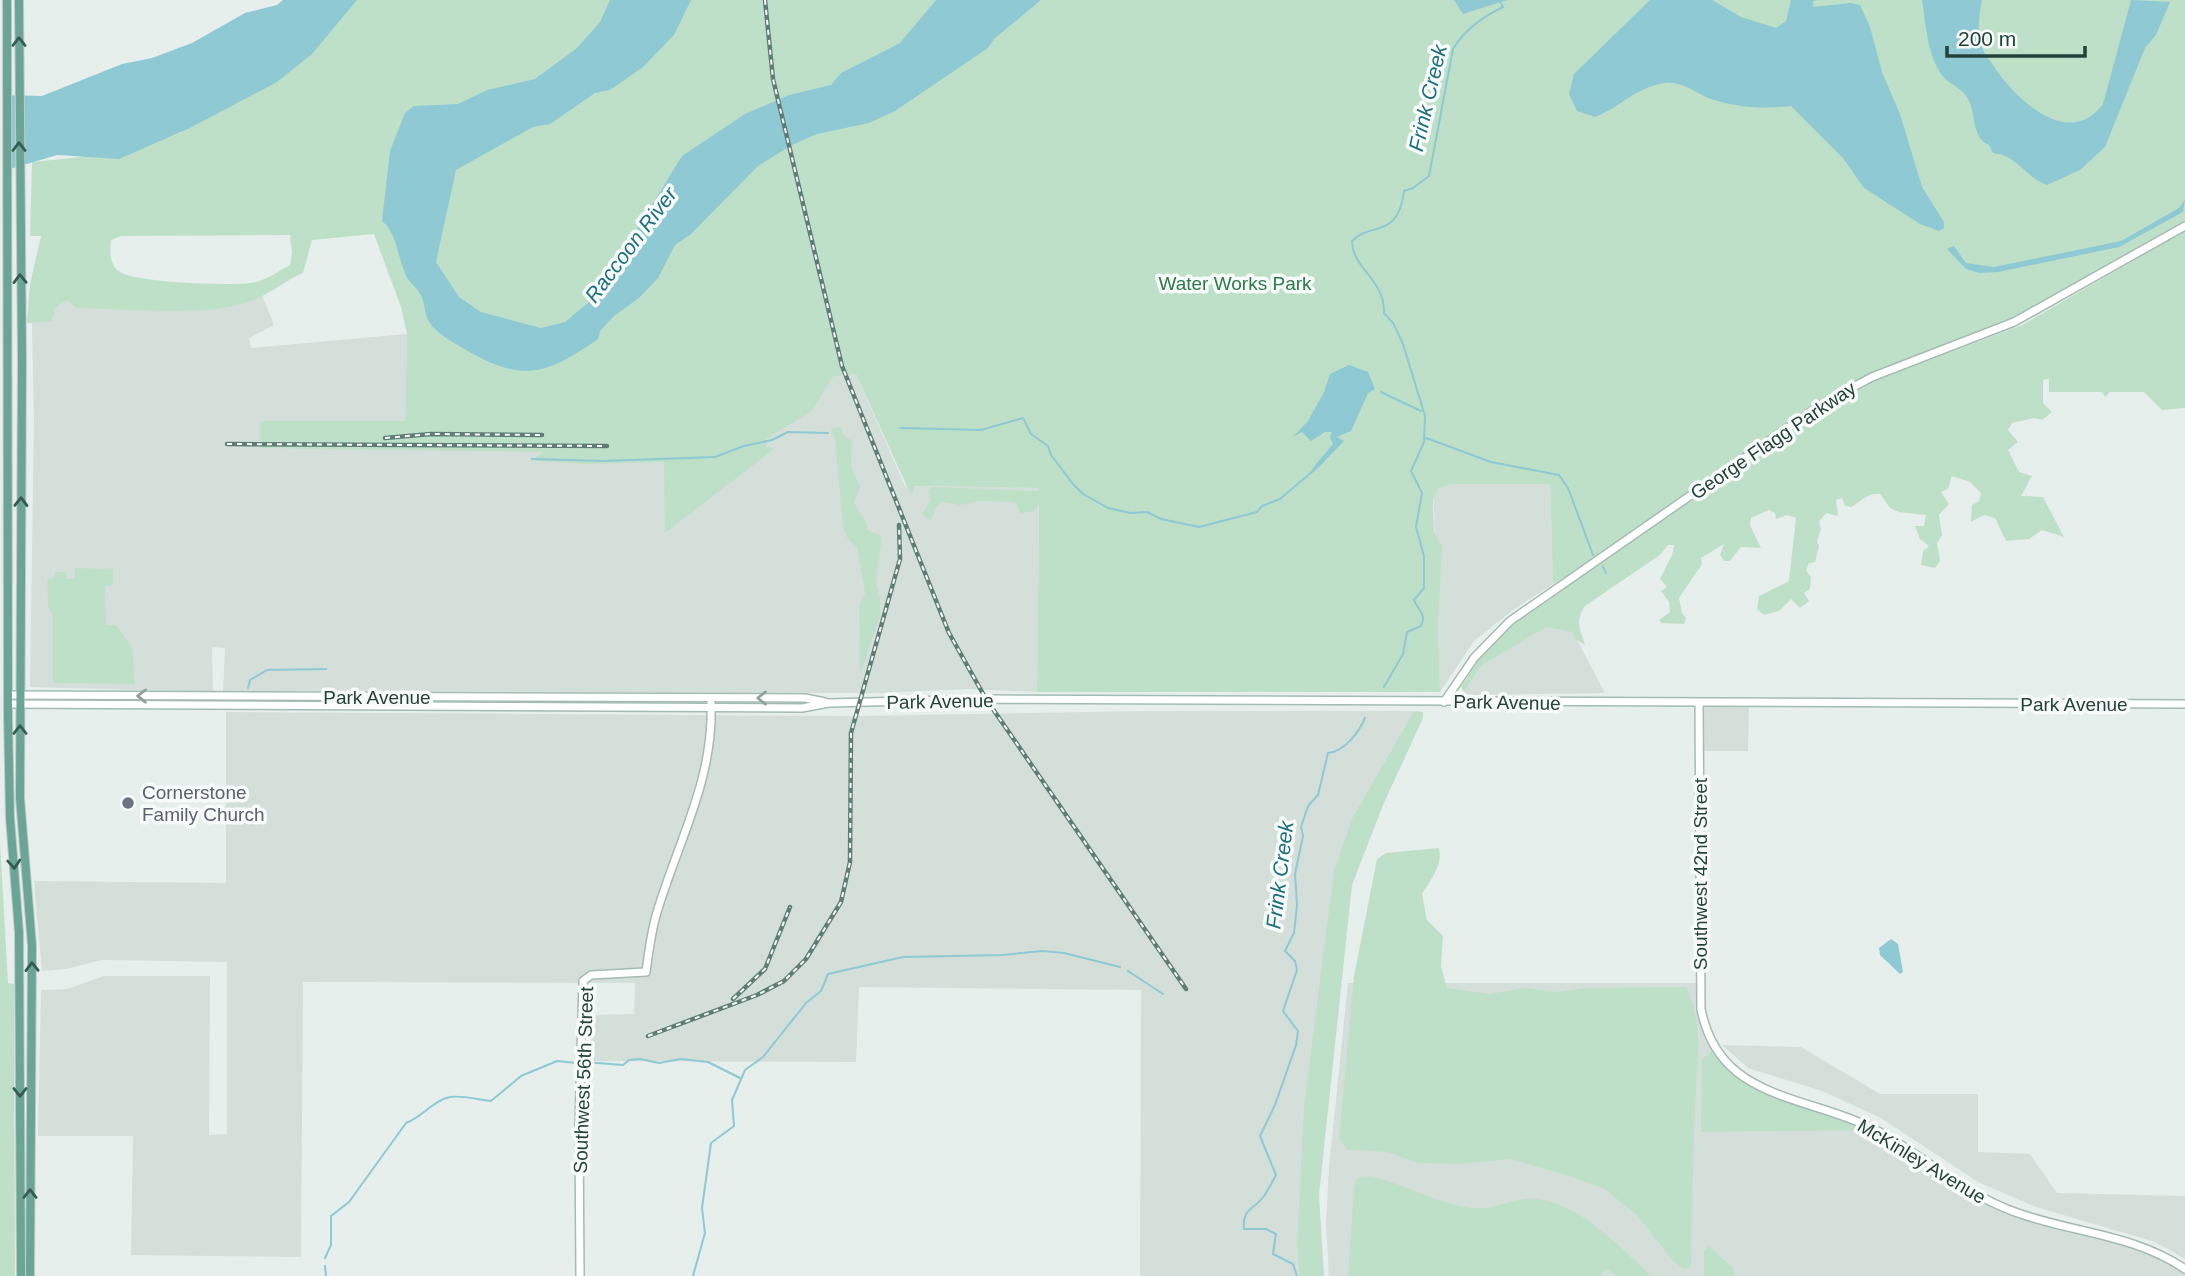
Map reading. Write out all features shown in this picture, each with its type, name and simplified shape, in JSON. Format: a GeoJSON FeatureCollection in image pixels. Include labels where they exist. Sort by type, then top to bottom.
{"type":"FeatureCollection","features":[{"type":"Feature","properties":{"kind":"main road"},"geometry":{"type":"LineString","coordinates":[[7,0],[8,700],[10,818],[19,932],[21,1276]]}},
{"type":"Feature","properties":{"kind":"main road"},"geometry":{"type":"LineString","coordinates":[[19,0],[22,360],[20,798],[33,981],[30,1276]]}},
{"type":"Feature","properties":{"kind":"main road","name":"George Flagg Parkway"},"geometry":{"type":"LineString","coordinates":[[1444,702],[1474,658],[1510,621],[1822,404],[1871,377],[2014,322],[2185,226]]}},
{"type":"Feature","properties":{"kind":"main road","name":"Park Avenue"},"geometry":{"type":"LineString","coordinates":[[8,700],[712,703],[802,708],[829,703],[986,699],[2185,704]]}},
{"type":"Feature","properties":{"kind":"main road","name":"Southwest 56th Street"},"geometry":{"type":"LineString","coordinates":[[580,1276],[579,1129],[583,981],[591,975],[646,972],[657,912],[704,779],[712,735],[712,703]]}},
{"type":"Feature","properties":{"kind":"main road","name":"Southwest 42nd Street"},"geometry":{"type":"LineString","coordinates":[[1699,703],[1701,995],[1704,1022],[1712,1043]]}},
{"type":"Feature","properties":{"kind":"main road","name":"McKinley Avenue"},"geometry":{"type":"LineString","coordinates":[[1712,1043],[1726,1062],[1746,1079],[1875,1130],[1963,1188],[1995,1204],[2027,1216],[2150,1248],[2185,1269]]}},
{"type":"Feature","properties":{"kind":"shaded area"},"geometry":{"type":"Polygon","coordinates":[[[31,285],[258,285],[274,325],[249,338],[251,348],[407,334],[405,421],[260,421],[260,448],[752,446],[812,411],[833,377],[856,374],[905,486],[1039,488],[1037,692],[967,689],[881,693],[223,691],[225,648],[212,647],[213,692],[30,687],[34,421],[31,285]]]}},
{"type":"Feature","properties":{"kind":"shaded area"},"geometry":{"type":"Polygon","coordinates":[[[1433,484],[1550,484],[1553,584],[1513,610],[1474,641],[1440,692],[1433,484]]]}},
{"type":"Feature","properties":{"kind":"shaded area"},"geometry":{"type":"Polygon","coordinates":[[[1564,615],[1605,693],[1467,695],[1464,692],[1481,666],[1564,615]]]}},
{"type":"Feature","properties":{"kind":"shaded area"},"geometry":{"type":"Polygon","coordinates":[[[1699,703],[1749,703],[1748,751],[1699,751],[1699,703]]]}},
{"type":"Feature","properties":{"kind":"shaded area"},"geometry":{"type":"Polygon","coordinates":[[[1141,711],[1414,711],[1353,816],[1297,1245],[1299,1276],[1140,1276],[1141,990],[859,987],[856,1062],[588,1061],[588,1015],[634,1014],[635,983],[303,982],[301,1257],[131,1255],[133,1136],[38,1136],[41,990],[67,989],[104,976],[210,976],[209,1135],[227,1134],[227,962],[101,960],[66,969],[42,971],[34,881],[226,883],[226,712],[859,716],[1141,711]]]}},
{"type":"Feature","properties":{"kind":"shaded area"},"geometry":{"type":"Polygon","coordinates":[[[1348,983],[1701,983],[1701,1010],[1712,1043],[1746,1079],[1859,1122],[1995,1204],[2132,1243],[2185,1269],[2185,1276],[1329,1276],[1326,1222],[1329,1167],[1348,983]]]}},
{"type":"Feature","properties":{"kind":"shaded area"},"geometry":{"type":"Polygon","coordinates":[[[1722,1045],[1801,1047],[1880,1094],[1978,1094],[1978,1152],[2030,1154],[2057,1193],[2185,1196],[2185,1259],[2155,1242],[2036,1207],[1978,1182],[1881,1118],[1822,1091],[1748,1068],[1722,1045]]]}},
{"type":"Feature","properties":{"kind":"green space","name":"Water Works Park"},"geometry":{"type":"Polygon","coordinates":[[[344,0],[2185,0],[2185,223],[2025,312],[1898,363],[1839,391],[1583,567],[1553,584],[1550,484],[1451,484],[1438,488],[1433,500],[1434,532],[1442,546],[1438,624],[1440,692],[1037,692],[1039,504],[1034,511],[1020,513],[1016,503],[1012,502],[981,501],[960,505],[942,502],[935,509],[931,521],[922,514],[930,501],[929,490],[933,487],[1038,491],[1039,488],[914,486],[913,493],[909,491],[856,374],[833,377],[812,411],[766,439],[766,446],[774,449],[665,533],[664,462],[589,464],[537,461],[536,457],[544,452],[260,448],[260,421],[405,421],[407,334],[401,307],[374,234],[312,240],[303,273],[258,298],[233,306],[189,311],[142,311],[77,308],[67,300],[57,306],[51,321],[27,323],[30,284],[41,236],[30,236],[32,162],[131,152],[182,132],[187,111],[344,0]],[[290,235],[121,236],[111,240],[110,248],[114,267],[125,274],[159,281],[203,284],[240,284],[261,280],[290,265],[290,235]]]}},
{"type":"Feature","properties":{"kind":"green space"},"geometry":{"type":"Polygon","coordinates":[[[2185,231],[2185,408],[2162,410],[2144,392],[2110,392],[2105,397],[2102,392],[2049,392],[2049,379],[2043,380],[2043,403],[2052,412],[2042,420],[2034,418],[2012,423],[2008,430],[2018,442],[2008,450],[2019,472],[2032,476],[2021,496],[2043,497],[2064,537],[2042,530],[2029,539],[2006,541],[1995,518],[1984,515],[1971,522],[1972,505],[1979,501],[1981,493],[1970,482],[1952,476],[1948,489],[1941,492],[1949,504],[1939,515],[1942,535],[1937,543],[1940,561],[1935,568],[1921,565],[1923,551],[1929,546],[1920,539],[1915,526],[1924,526],[1926,515],[1899,512],[1890,508],[1880,494],[1868,496],[1851,507],[1845,506],[1842,498],[1836,500],[1838,516],[1826,513],[1819,522],[1821,529],[1815,562],[1809,563],[1806,570],[1811,577],[1810,589],[1804,593],[1809,601],[1800,608],[1791,599],[1779,611],[1764,615],[1757,609],[1759,596],[1789,581],[1796,518],[1787,515],[1776,519],[1775,513],[1769,510],[1751,518],[1750,525],[1761,548],[1741,547],[1730,561],[1724,561],[1720,555],[1724,544],[1701,558],[1702,564],[1679,598],[1682,613],[1686,618],[1684,624],[1662,623],[1659,620],[1670,612],[1669,602],[1661,591],[1667,587],[1660,579],[1672,555],[1674,545],[1668,545],[1660,555],[1585,606],[1579,622],[1585,645],[1575,639],[1573,632],[1546,627],[1481,666],[1464,692],[1461,687],[1479,659],[1512,625],[1811,415],[1821,413],[1875,381],[2022,325],[2185,231]]]}},
{"type":"Feature","properties":{"kind":"green space"},"geometry":{"type":"Polygon","coordinates":[[[841,426],[842,434],[852,441],[851,465],[860,487],[854,503],[867,524],[867,530],[882,536],[876,582],[880,598],[880,616],[860,674],[859,606],[865,594],[857,547],[848,539],[843,526],[835,440],[831,429],[841,426]]]}},
{"type":"Feature","properties":{"kind":"green space"},"geometry":{"type":"Polygon","coordinates":[[[75,568],[113,569],[113,585],[105,586],[106,625],[116,625],[132,648],[135,684],[53,683],[53,615],[48,606],[47,579],[55,578],[55,572],[66,572],[66,579],[75,579],[75,568]]]}},
{"type":"Feature","properties":{"kind":"green space"},"geometry":{"type":"Polygon","coordinates":[[[1414,711],[1423,712],[1423,718],[1383,805],[1352,885],[1319,1195],[1324,1276],[1299,1276],[1297,1245],[1304,1106],[1334,871],[1353,816],[1414,711]]]}},
{"type":"Feature","properties":{"kind":"green space"},"geometry":{"type":"Polygon","coordinates":[[[0,842],[8,983],[14,984],[15,1276],[0,1276],[0,842]]]}},
{"type":"Feature","properties":{"kind":"green space"},"geometry":{"type":"Polygon","coordinates":[[[1439,848],[1438,867],[1422,894],[1427,920],[1443,936],[1441,967],[1447,988],[1489,994],[1525,988],[1557,992],[1587,988],[1686,987],[1696,1017],[1698,1033],[1691,1267],[1684,1269],[1673,1261],[1637,1215],[1603,1188],[1511,1159],[1457,1164],[1418,1163],[1387,1152],[1348,1150],[1339,1139],[1354,976],[1377,859],[1386,853],[1439,848]]]}},
{"type":"Feature","properties":{"kind":"green space"},"geometry":{"type":"Polygon","coordinates":[[[1716,1048],[1746,1079],[1875,1130],[1701,1132],[1702,1059],[1716,1048]]]}},
{"type":"Feature","properties":{"kind":"green space"},"geometry":{"type":"Polygon","coordinates":[[[1363,1176],[1465,1207],[1490,1207],[1527,1199],[1561,1205],[1595,1226],[1651,1276],[1618,1276],[1608,1270],[1602,1273],[1602,1276],[1348,1276],[1354,1189],[1356,1180],[1363,1176]]]}},
{"type":"Feature","properties":{"kind":"green space"},"geometry":{"type":"Polygon","coordinates":[[[1709,1246],[1733,1268],[1735,1276],[1704,1276],[1704,1251],[1709,1246]]]}},
{"type":"Feature","properties":{"kind":"water"},"geometry":{"type":"Polygon","coordinates":[[[283,0],[357,0],[312,54],[277,82],[190,128],[119,159],[57,155],[0,172],[0,95],[42,96],[122,64],[152,58],[192,43],[245,13],[277,5],[283,0]]]}},
{"type":"Feature","properties":{"kind":"water","name":"Raccoon River"},"geometry":{"type":"Polygon","coordinates":[[[610,0],[691,0],[674,35],[643,67],[610,90],[595,93],[550,124],[533,127],[456,170],[436,262],[459,297],[481,312],[541,328],[565,322],[589,302],[610,273],[682,156],[745,114],[789,95],[831,85],[841,73],[900,43],[936,0],[1041,0],[994,39],[988,48],[895,111],[869,123],[817,134],[792,145],[758,166],[691,234],[675,245],[658,278],[639,298],[614,316],[600,331],[598,339],[548,367],[519,371],[503,367],[450,341],[428,320],[422,298],[406,276],[394,238],[382,221],[390,151],[405,113],[414,106],[458,104],[487,90],[535,79],[577,48],[600,22],[610,0]]]}},
{"type":"Feature","properties":{"kind":"water"},"geometry":{"type":"Polygon","coordinates":[[[1454,0],[1507,0],[1463,14],[1454,0]]]}},
{"type":"Feature","properties":{"kind":"water"},"geometry":{"type":"Polygon","coordinates":[[[1650,0],[1712,0],[1741,17],[1776,28],[1786,21],[1791,0],[1818,0],[1813,1],[1813,7],[1851,3],[1860,5],[1870,27],[1882,72],[1900,114],[1922,187],[1944,222],[1944,228],[1939,231],[1920,224],[1864,188],[1843,158],[1791,106],[1741,106],[1711,99],[1679,84],[1666,83],[1646,88],[1595,117],[1577,111],[1569,94],[1574,74],[1650,0]]]}},
{"type":"Feature","properties":{"kind":"water"},"geometry":{"type":"Polygon","coordinates":[[[1922,0],[1982,0],[1979,22],[1983,51],[2018,96],[2046,116],[2061,122],[2076,122],[2090,117],[2103,104],[2131,0],[2170,2],[2156,35],[2145,48],[2105,147],[2080,170],[2047,185],[2015,162],[1993,153],[1980,137],[1966,96],[1945,79],[1933,58],[1922,0]]]}},
{"type":"Feature","properties":{"kind":"water"},"geometry":{"type":"Polygon","coordinates":[[[2185,200],[2183,212],[2119,247],[1998,272],[1979,273],[1966,269],[1947,249],[1954,246],[1966,263],[1994,267],[2121,241],[2179,208],[2185,200]]]}},
{"type":"Feature","properties":{"kind":"water"},"geometry":{"type":"Polygon","coordinates":[[[1349,365],[1368,372],[1375,389],[1368,393],[1351,431],[1337,437],[1344,441],[1314,472],[1312,469],[1333,444],[1330,437],[1332,432],[1325,432],[1311,441],[1302,432],[1293,437],[1308,421],[1324,392],[1330,374],[1349,365]]]}},
{"type":"Feature","properties":{"kind":"water"},"geometry":{"type":"Polygon","coordinates":[[[1891,939],[1898,944],[1903,972],[1900,974],[1880,955],[1879,948],[1891,939]]]}},
{"type":"Feature","properties":{"kind":"pier"},"geometry":{"type":"Polygon","coordinates":[[[0,91],[10,91],[10,173],[0,175],[0,91]]]}},
{"type":"Feature","properties":{"kind":"waterway","name":"Frink Creek"},"geometry":{"type":"LineString","coordinates":[[1384,687],[1403,654],[1407,632],[1421,626],[1423,622],[1414,600],[1424,588],[1424,556],[1416,527],[1422,493],[1411,471],[1424,442],[1425,416],[1403,344],[1393,323],[1384,313],[1379,291],[1353,251],[1352,241],[1359,235],[1390,223],[1401,206],[1404,191],[1429,176],[1453,49],[1475,24],[1503,7],[1499,0]]}},
{"type":"Feature","properties":{"kind":"waterway"},"geometry":{"type":"LineString","coordinates":[[1381,392],[1421,411]]}},
{"type":"Feature","properties":{"kind":"waterway"},"geometry":{"type":"LineString","coordinates":[[900,428],[981,430],[1023,418],[1031,434],[1048,446],[1051,455],[1083,494],[1108,508],[1130,513],[1147,512],[1161,519],[1199,527],[1257,512],[1262,506],[1280,499],[1313,471]]}},
{"type":"Feature","properties":{"kind":"waterway"},"geometry":{"type":"LineString","coordinates":[[532,459],[603,461],[715,457],[744,446],[772,440],[788,432],[828,433]]}},
{"type":"Feature","properties":{"kind":"waterway"},"geometry":{"type":"LineString","coordinates":[[1426,438],[1491,462],[1559,475],[1568,488],[1593,555]]}},
{"type":"Feature","properties":{"kind":"waterway"},"geometry":{"type":"LineString","coordinates":[[1603,567],[1606,573]]}},
{"type":"Feature","properties":{"kind":"waterway"},"geometry":{"type":"LineString","coordinates":[[248,688],[250,680],[267,670],[326,669]]}},
{"type":"Feature","properties":{"kind":"waterway","name":"Frink Creek"},"geometry":{"type":"LineString","coordinates":[[1297,1276],[1293,1264],[1273,1254],[1276,1234],[1266,1229],[1244,1229],[1244,1222],[1247,1213],[1264,1196],[1276,1175],[1260,1136],[1275,1105],[1296,1045],[1298,1031],[1283,1011],[1297,970],[1295,961],[1285,951],[1294,933],[1297,905],[1295,874],[1303,836],[1301,827],[1308,806],[1318,795],[1328,753],[1340,749],[1350,740],[1365,718]]}},
{"type":"Feature","properties":{"kind":"waterway"},"geometry":{"type":"LineString","coordinates":[[693,1276],[705,1233],[702,1208],[711,1143],[734,1126],[732,1100],[745,1070],[763,1057],[806,1003],[821,991],[828,974],[903,957],[1002,955],[1042,951],[1064,953],[1120,967]]}},
{"type":"Feature","properties":{"kind":"waterway"},"geometry":{"type":"LineString","coordinates":[[1128,971],[1163,994]]}},
{"type":"Feature","properties":{"kind":"waterway"},"geometry":{"type":"LineString","coordinates":[[585,1062],[623,1065],[629,1060],[659,1063],[681,1059],[708,1062],[740,1078]]}},
{"type":"Feature","properties":{"kind":"waterway"},"geometry":{"type":"LineString","coordinates":[[325,1258],[331,1245],[331,1216],[349,1202],[406,1123],[444,1099],[460,1097],[491,1101],[521,1076],[557,1061],[577,1063]]}},
{"type":"Feature","properties":{"kind":"waterway"},"geometry":{"type":"LineString","coordinates":[[325,1266],[326,1276]]}},
{"type":"Feature","properties":{"kind":"railway"},"geometry":{"type":"LineString","coordinates":[[765,0],[773,79],[842,366],[949,633],[986,699],[1186,989]]}},
{"type":"Feature","properties":{"kind":"railway"},"geometry":{"type":"LineString","coordinates":[[385,438],[431,434],[542,435]]}},
{"type":"Feature","properties":{"kind":"railway"},"geometry":{"type":"LineString","coordinates":[[227,444],[607,446]]}},
{"type":"Feature","properties":{"kind":"railway"},"geometry":{"type":"LineString","coordinates":[[648,1036],[757,995],[784,981],[806,959],[841,902],[850,862],[851,733],[900,559],[899,525]]}},
{"type":"Feature","properties":{"kind":"railway"},"geometry":{"type":"LineString","coordinates":[[733,999],[765,969],[790,907]]}},
{"type":"Feature","properties":{"kind":"place","name":"Cornerstone Family Church"},"geometry":{"type":"Point","coordinates":[128,803]}}]}
